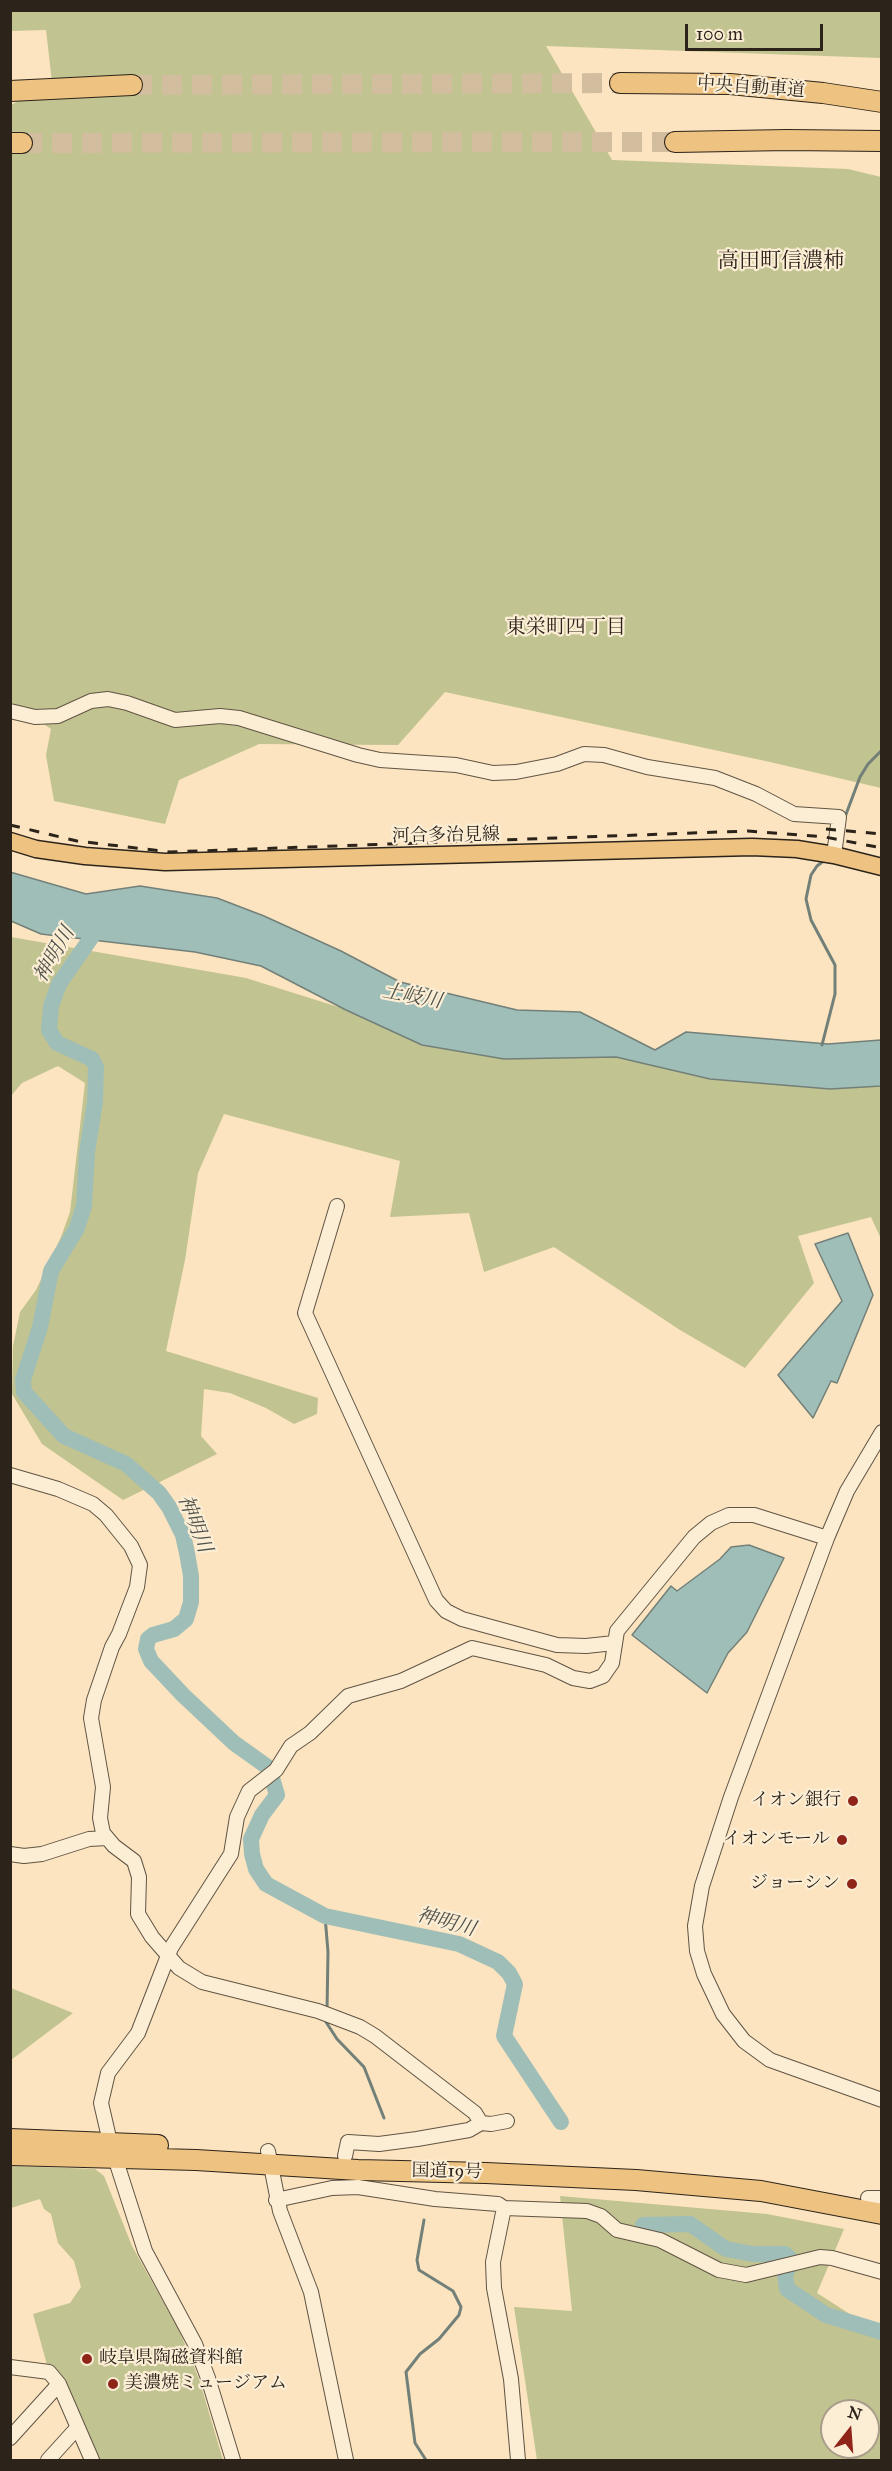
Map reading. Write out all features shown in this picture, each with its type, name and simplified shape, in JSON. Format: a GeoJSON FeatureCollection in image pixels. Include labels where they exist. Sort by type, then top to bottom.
{"type":"FeatureCollection","features":[{"type":"Feature","properties":{"kind":"highway","name":"中央自動車道"},"geometry":{"type":"LineString","coordinates":[[620,83],[730,84],[823,93],[882,102]]}},
{"type":"Feature","properties":{"kind":"highway"},"geometry":{"type":"LineString","coordinates":[[10,91],[132,85]]}},
{"type":"Feature","properties":{"kind":"highway"},"geometry":{"type":"LineString","coordinates":[[675,142],[882,141]]}},
{"type":"Feature","properties":{"kind":"highway","name":"国道19号"},"geometry":{"type":"LineString","coordinates":[[10,2139],[112,2149],[268,2157],[345,2156],[757,2179],[879,2207]]}},
{"type":"Feature","properties":{"kind":"highway","name":"国道19号"},"geometry":{"type":"LineString","coordinates":[[10,2155],[112,2149]]}},
{"type":"Feature","properties":{"kind":"highway","name":"国道19号"},"geometry":{"type":"LineString","coordinates":[[268,2157],[358,2170],[636,2180],[761,2191],[879,2207]]}},
{"type":"Feature","properties":{"kind":"main road","name":"河合多治見線"},"geometry":{"type":"LineString","coordinates":[[10,841],[36,849],[85,856],[165,862],[752,847],[796,849],[834,855],[882,867]]}},
{"type":"Feature","properties":{"kind":"street"},"geometry":{"type":"LineString","coordinates":[[10,711],[35,717],[57,716],[91,701],[108,699],[127,703],[175,720],[220,716],[239,718],[358,756],[380,760],[456,765],[494,773],[516,772],[557,764],[584,754],[604,755],[647,767],[715,778],[756,794],[794,814],[839,817],[834,855]]}},
{"type":"Feature","properties":{"kind":"street"},"geometry":{"type":"LineString","coordinates":[[336,1206],[305,1313],[436,1600],[446,1611],[462,1619],[557,1645],[586,1646],[614,1643]]}},
{"type":"Feature","properties":{"kind":"street"},"geometry":{"type":"LineString","coordinates":[[882,1432],[847,1491],[827,1538],[731,1797],[702,1886],[695,1926],[697,1951],[704,1974],[723,2014],[744,2041],[770,2060],[882,2100]]}},
{"type":"Feature","properties":{"kind":"street"},"geometry":{"type":"LineString","coordinates":[[10,1475],[58,1489],[93,1504],[106,1515],[131,1546],[140,1564],[137,1587],[112,1647],[94,1700],[91,1718],[103,1786],[100,1818],[103,1833],[134,1862],[139,1877],[138,1914],[152,1937],[179,1968],[202,1982],[318,2011],[360,2027],[476,2113],[481,2123]]}},
{"type":"Feature","properties":{"kind":"street"},"geometry":{"type":"LineString","coordinates":[[233,2460],[205,2370],[181,2316],[145,2250],[112,2149],[101,2103],[104,2084],[114,2062],[138,2032],[168,1957],[196,1907],[231,1854],[237,1817],[249,1791],[276,1770],[291,1746],[310,1733],[348,1696],[401,1681],[472,1648],[546,1665],[573,1678],[590,1681],[603,1676],[612,1663],[617,1631],[694,1537],[711,1523],[729,1515],[754,1515],[827,1538]]}},
{"type":"Feature","properties":{"kind":"street"},"geometry":{"type":"LineString","coordinates":[[10,1854],[24,1856],[42,1854],[89,1839],[107,1838]]}},
{"type":"Feature","properties":{"kind":"street"},"geometry":{"type":"LineString","coordinates":[[345,2156],[348,2142],[379,2144],[440,2136],[469,2130],[481,2123],[507,2121]]}},
{"type":"Feature","properties":{"kind":"street"},"geometry":{"type":"LineString","coordinates":[[268,2157],[276,2200],[311,2292],[346,2460]]}},
{"type":"Feature","properties":{"kind":"street"},"geometry":{"type":"LineString","coordinates":[[276,2200],[332,2188],[358,2187],[435,2199],[486,2202],[498,2204],[504,2208],[587,2211],[601,2216],[616,2230],[660,2240],[719,2270],[746,2275],[820,2257],[832,2258],[882,2272]]}},
{"type":"Feature","properties":{"kind":"street"},"geometry":{"type":"LineString","coordinates":[[504,2208],[493,2262],[494,2288],[511,2379],[518,2460]]}},
{"type":"Feature","properties":{"kind":"street"},"geometry":{"type":"LineString","coordinates":[[13,2372],[50,2372],[59,2385],[92,2460]]}},
{"type":"Feature","properties":{"kind":"street"},"geometry":{"type":"LineString","coordinates":[[10,2438],[59,2385]]}},
{"type":"Feature","properties":{"kind":"street"},"geometry":{"type":"LineString","coordinates":[[48,2460],[77,2428]]}},
{"type":"Feature","properties":{"kind":"green space"},"geometry":{"type":"Polygon","coordinates":[[[10,11],[881,11],[881,58],[546,46],[612,160],[848,169],[881,177],[881,788],[445,692],[398,745],[259,744],[179,780],[165,824],[54,801],[46,755],[51,729],[11,702],[11,105],[52,82],[46,30],[11,31],[10,11]]]}},
{"type":"Feature","properties":{"kind":"green space"},"geometry":{"type":"Polygon","coordinates":[[[11,937],[246,978],[504,1059],[616,1057],[710,1079],[881,1081],[881,1239],[871,1217],[798,1236],[814,1283],[745,1368],[680,1330],[554,1247],[484,1272],[469,1213],[390,1217],[400,1161],[224,1114],[198,1173],[185,1260],[166,1351],[318,1398],[317,1414],[294,1424],[266,1408],[230,1393],[204,1389],[201,1436],[217,1454],[123,1500],[42,1444],[12,1394],[13,1346],[20,1312],[36,1290],[70,1212],[85,1083],[58,1066],[22,1083],[11,1096],[11,937]]]}},
{"type":"Feature","properties":{"kind":"green space"},"geometry":{"type":"Polygon","coordinates":[[[11,1988],[73,2013],[11,2060],[11,1988]]]}},
{"type":"Feature","properties":{"kind":"green space"},"geometry":{"type":"Polygon","coordinates":[[[11,2166],[95,2169],[104,2176],[132,2246],[179,2330],[199,2379],[223,2460],[92,2460],[49,2372],[33,2314],[70,2303],[81,2287],[74,2261],[58,2243],[51,2214],[44,2209],[40,2199],[11,2208],[11,2166]]]}},
{"type":"Feature","properties":{"kind":"green space"},"geometry":{"type":"Polygon","coordinates":[[[560,2196],[767,2214],[844,2229],[817,2293],[881,2334],[881,2460],[537,2460],[514,2307],[572,2311],[560,2196]]]}},
{"type":"Feature","properties":{"kind":"water","name":"土岐川"},"geometry":{"type":"Polygon","coordinates":[[[10,872],[86,894],[140,886],[217,898],[264,916],[341,951],[400,982],[517,1010],[580,1012],[655,1050],[686,1032],[828,1044],[881,1040],[881,1086],[830,1089],[710,1079],[616,1057],[504,1059],[422,1045],[346,1010],[261,966],[195,952],[41,934],[11,921],[10,872]]]}},
{"type":"Feature","properties":{"kind":"water"},"geometry":{"type":"Polygon","coordinates":[[[848,1233],[873,1295],[837,1383],[831,1381],[813,1418],[778,1375],[842,1301],[815,1244],[848,1233]]]}},
{"type":"Feature","properties":{"kind":"water"},"geometry":{"type":"Polygon","coordinates":[[[749,1545],[784,1558],[747,1632],[728,1653],[707,1693],[632,1635],[671,1586],[677,1591],[720,1559],[731,1547],[749,1545]]]}},
{"type":"Feature","properties":{"kind":"waterway"},"geometry":{"type":"LineString","coordinates":[[845,817],[860,777],[868,764],[882,750]]}},
{"type":"Feature","properties":{"kind":"waterway"},"geometry":{"type":"LineString","coordinates":[[822,1045],[835,994],[835,965],[811,920],[806,899],[811,875],[825,860]]}},
{"type":"Feature","properties":{"kind":"waterway","name":"神明川"},"geometry":{"type":"LineString","coordinates":[[97,925],[93,935],[59,984],[51,1006],[49,1030],[57,1043],[92,1059],[96,1067],[95,1102],[87,1152],[84,1206],[77,1228],[51,1271],[40,1327],[23,1380],[24,1392],[64,1436],[126,1464],[159,1493],[183,1535],[191,1576],[191,1602],[186,1619],[174,1629],[153,1635],[148,1639],[146,1649],[151,1661],[183,1695],[234,1743],[269,1768],[277,1795],[262,1815],[251,1839],[256,1869],[266,1884],[325,1916],[459,1944],[498,1962],[509,1973],[515,1984],[504,2036],[561,2122]]}},
{"type":"Feature","properties":{"kind":"waterway"},"geometry":{"type":"LineString","coordinates":[[325,1916],[328,1952],[327,2011]]}},
{"type":"Feature","properties":{"kind":"waterway"},"geometry":{"type":"LineString","coordinates":[[327,2018],[326,2022],[337,2039],[364,2067],[384,2118]]}},
{"type":"Feature","properties":{"kind":"waterway"},"geometry":{"type":"LineString","coordinates":[[424,2220],[417,2260],[419,2270],[453,2291],[461,2307],[459,2315],[439,2339],[420,2354],[406,2372],[415,2443],[426,2460]]}},
{"type":"Feature","properties":{"kind":"waterway","name":"神明川"},"geometry":{"type":"LineString","coordinates":[[643,2225],[690,2224],[726,2249],[753,2254],[785,2254],[790,2259],[790,2265],[785,2274],[787,2289],[826,2315],[882,2332]]}},
{"type":"Feature","properties":{"kind":"tunnel"},"geometry":{"type":"LineString","coordinates":[[132,85],[620,83]]}},
{"type":"Feature","properties":{"kind":"tunnel"},"geometry":{"type":"LineString","coordinates":[[22,143],[675,142]]}},
{"type":"Feature","properties":{"kind":"railway"},"geometry":{"type":"LineString","coordinates":[[10,825],[77,841],[170,852],[748,831],[825,837],[882,848]]}},
{"type":"Feature","properties":{"kind":"railway"},"geometry":{"type":"LineString","coordinates":[[826,829],[882,834]]}},
{"type":"Feature","properties":{"kind":"place","name":"イオン銀行"},"geometry":{"type":"Point","coordinates":[853,1801]}},
{"type":"Feature","properties":{"kind":"place","name":"イオンモール"},"geometry":{"type":"Point","coordinates":[842,1840]}},
{"type":"Feature","properties":{"kind":"place","name":"ジョーシン"},"geometry":{"type":"Point","coordinates":[852,1884]}},
{"type":"Feature","properties":{"kind":"place","name":"岐阜県陶磁資料館"},"geometry":{"type":"Point","coordinates":[87,2359]}},
{"type":"Feature","properties":{"kind":"place","name":"美濃焼ミュージアム"},"geometry":{"type":"Point","coordinates":[113,2384]}},
{"type":"Feature","properties":{"kind":"district","name":"高田町信濃柿"},"geometry":{"type":"Point","coordinates":[781,262]}},
{"type":"Feature","properties":{"kind":"district","name":"東栄町四丁目"},"geometry":{"type":"Point","coordinates":[566,628]}}]}
